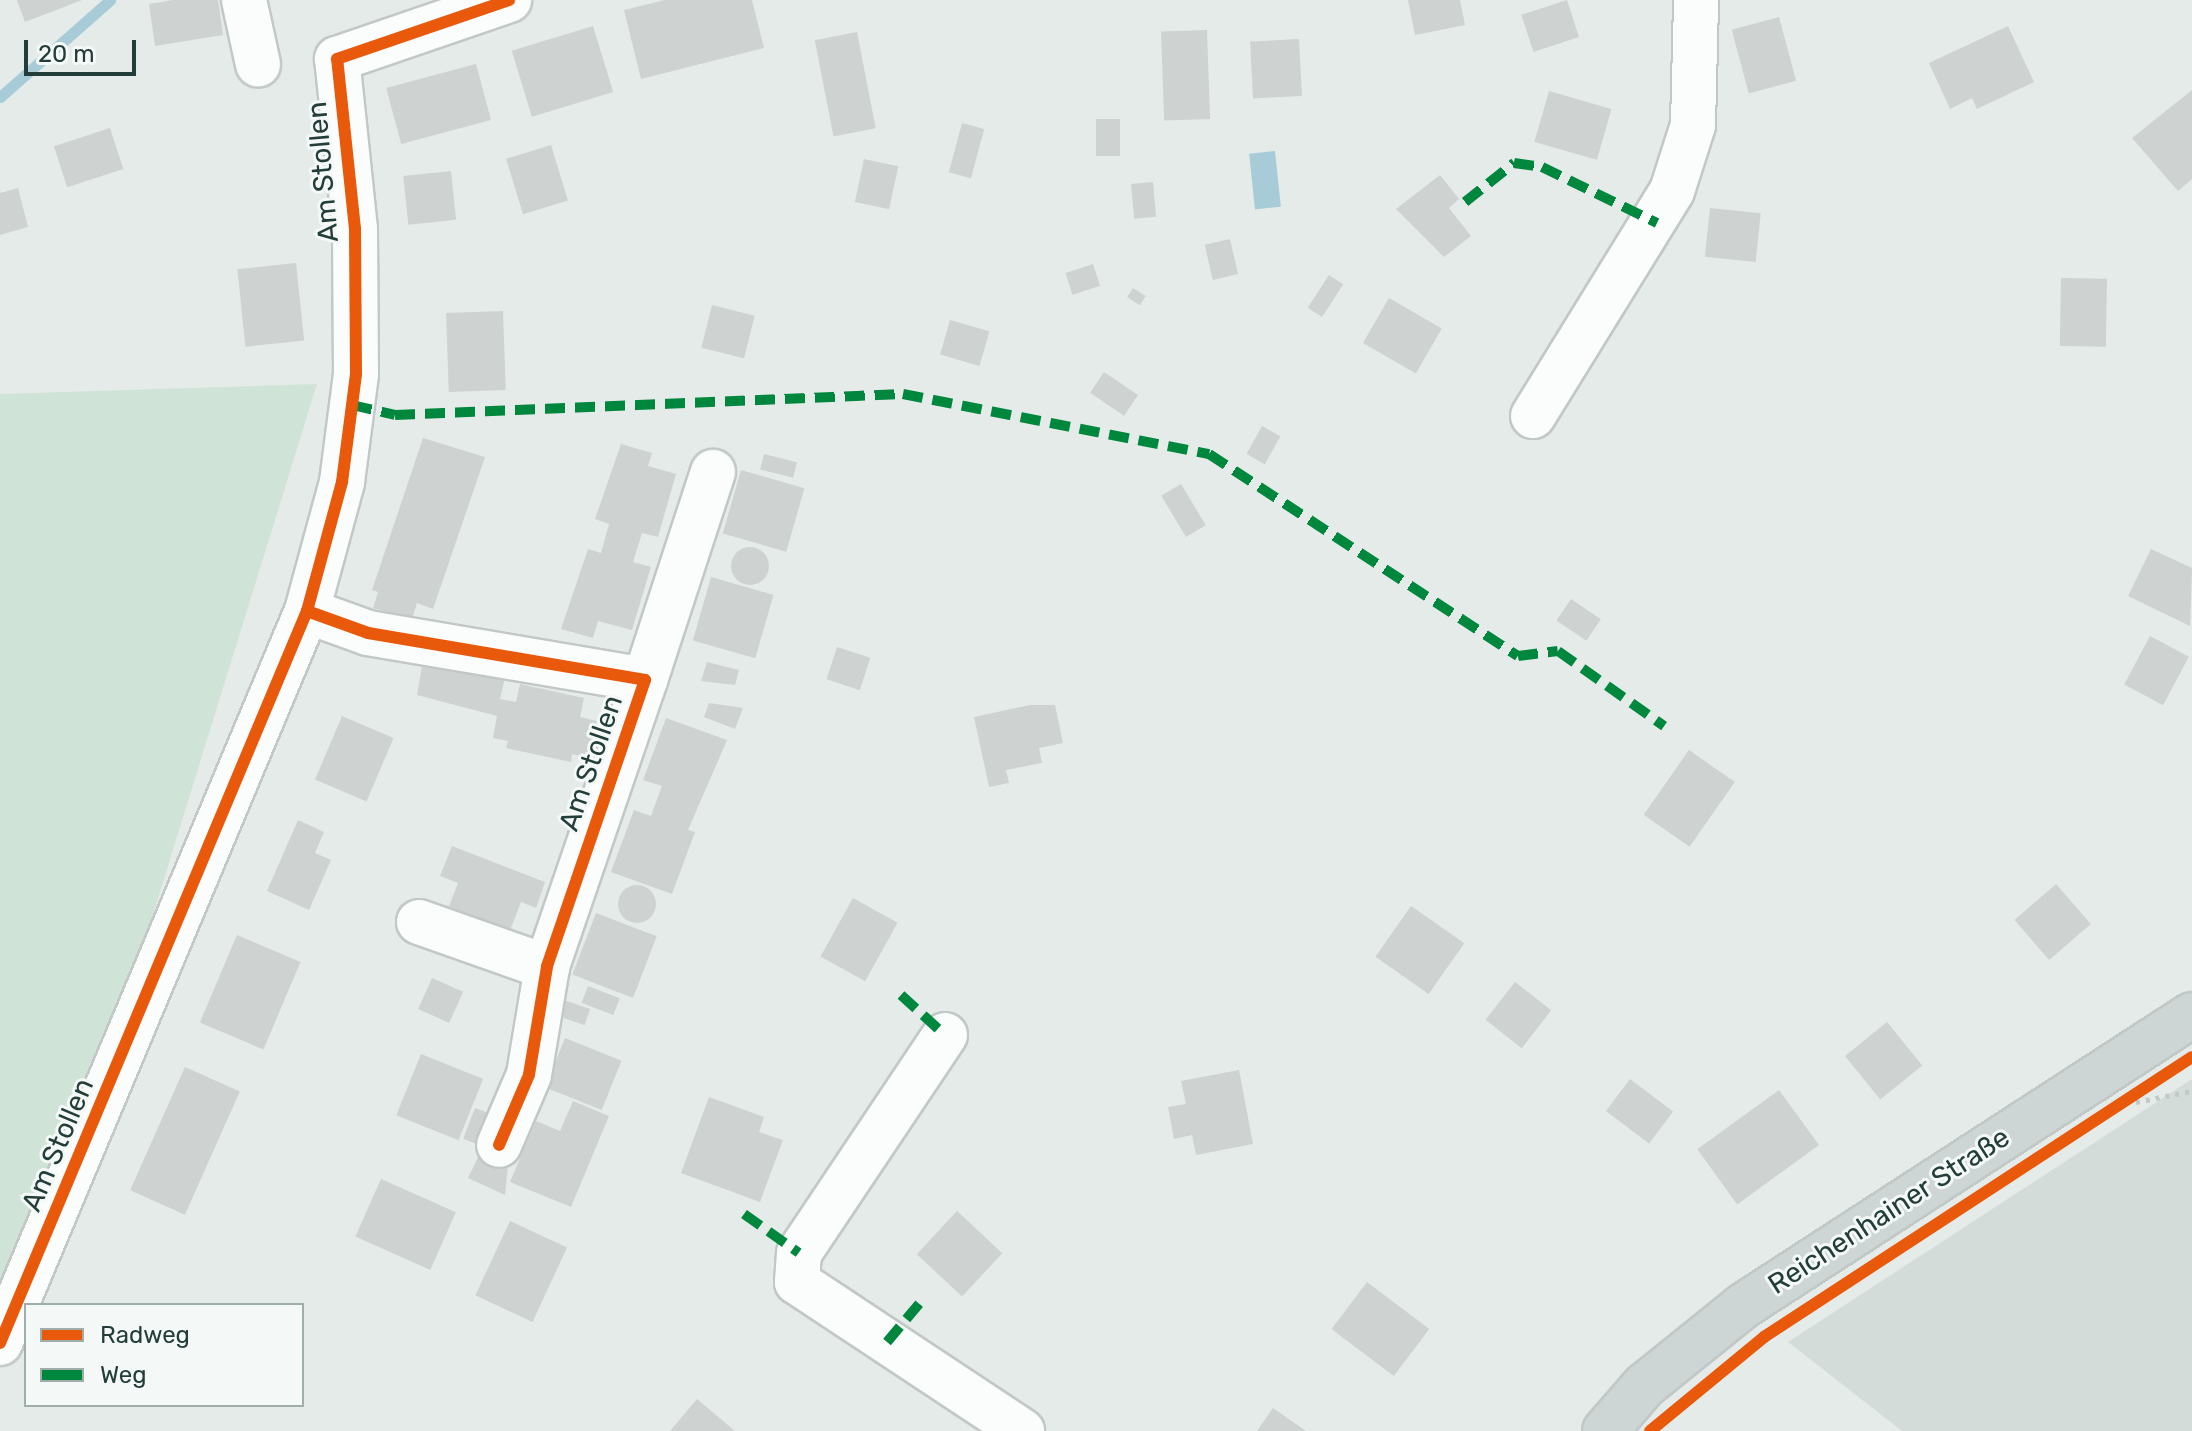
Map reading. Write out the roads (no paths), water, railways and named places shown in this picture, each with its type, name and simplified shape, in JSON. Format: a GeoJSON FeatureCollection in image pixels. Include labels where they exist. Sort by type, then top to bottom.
{"type":"FeatureCollection","features":[{"type":"Feature","properties":{"kind":"main road","name":"Reichenhainer Straße"},"geometry":{"type":"LineString","coordinates":[[1605,1431],[1644,1386],[1743,1306],[2192,1015]]}},
{"type":"Feature","properties":{"kind":"street"},"geometry":{"type":"LineString","coordinates":[[244,0],[258,64]]}},
{"type":"Feature","properties":{"kind":"street","name":"Am Stollen"},"geometry":{"type":"LineString","coordinates":[[0,1343],[307,611],[342,482],[356,374],[355,229],[337,59],[509,0]]}},
{"type":"Feature","properties":{"kind":"street"},"geometry":{"type":"LineString","coordinates":[[1533,416],[1672,191],[1693,125],[1696,0]]}},
{"type":"Feature","properties":{"kind":"street","name":"Am Stollen"},"geometry":{"type":"LineString","coordinates":[[499,1145],[529,1075],[547,967],[713,472]]}},
{"type":"Feature","properties":{"kind":"street","name":"Am Stollen"},"geometry":{"type":"LineString","coordinates":[[307,611],[368,633],[645,680]]}},
{"type":"Feature","properties":{"kind":"street"},"geometry":{"type":"LineString","coordinates":[[419,922],[547,967]]}},
{"type":"Feature","properties":{"kind":"street"},"geometry":{"type":"LineString","coordinates":[[945,1035],[799,1253],[797,1282],[1022,1431]]}},
{"type":"Feature","properties":{"kind":"water"},"geometry":{"type":"Polygon","coordinates":[[[1275,151],[1281,207],[1255,209],[1249,154],[1275,151]]]}},
{"type":"Feature","properties":{"kind":"waterway"},"geometry":{"type":"LineString","coordinates":[[0,97],[110,0]]}}]}
